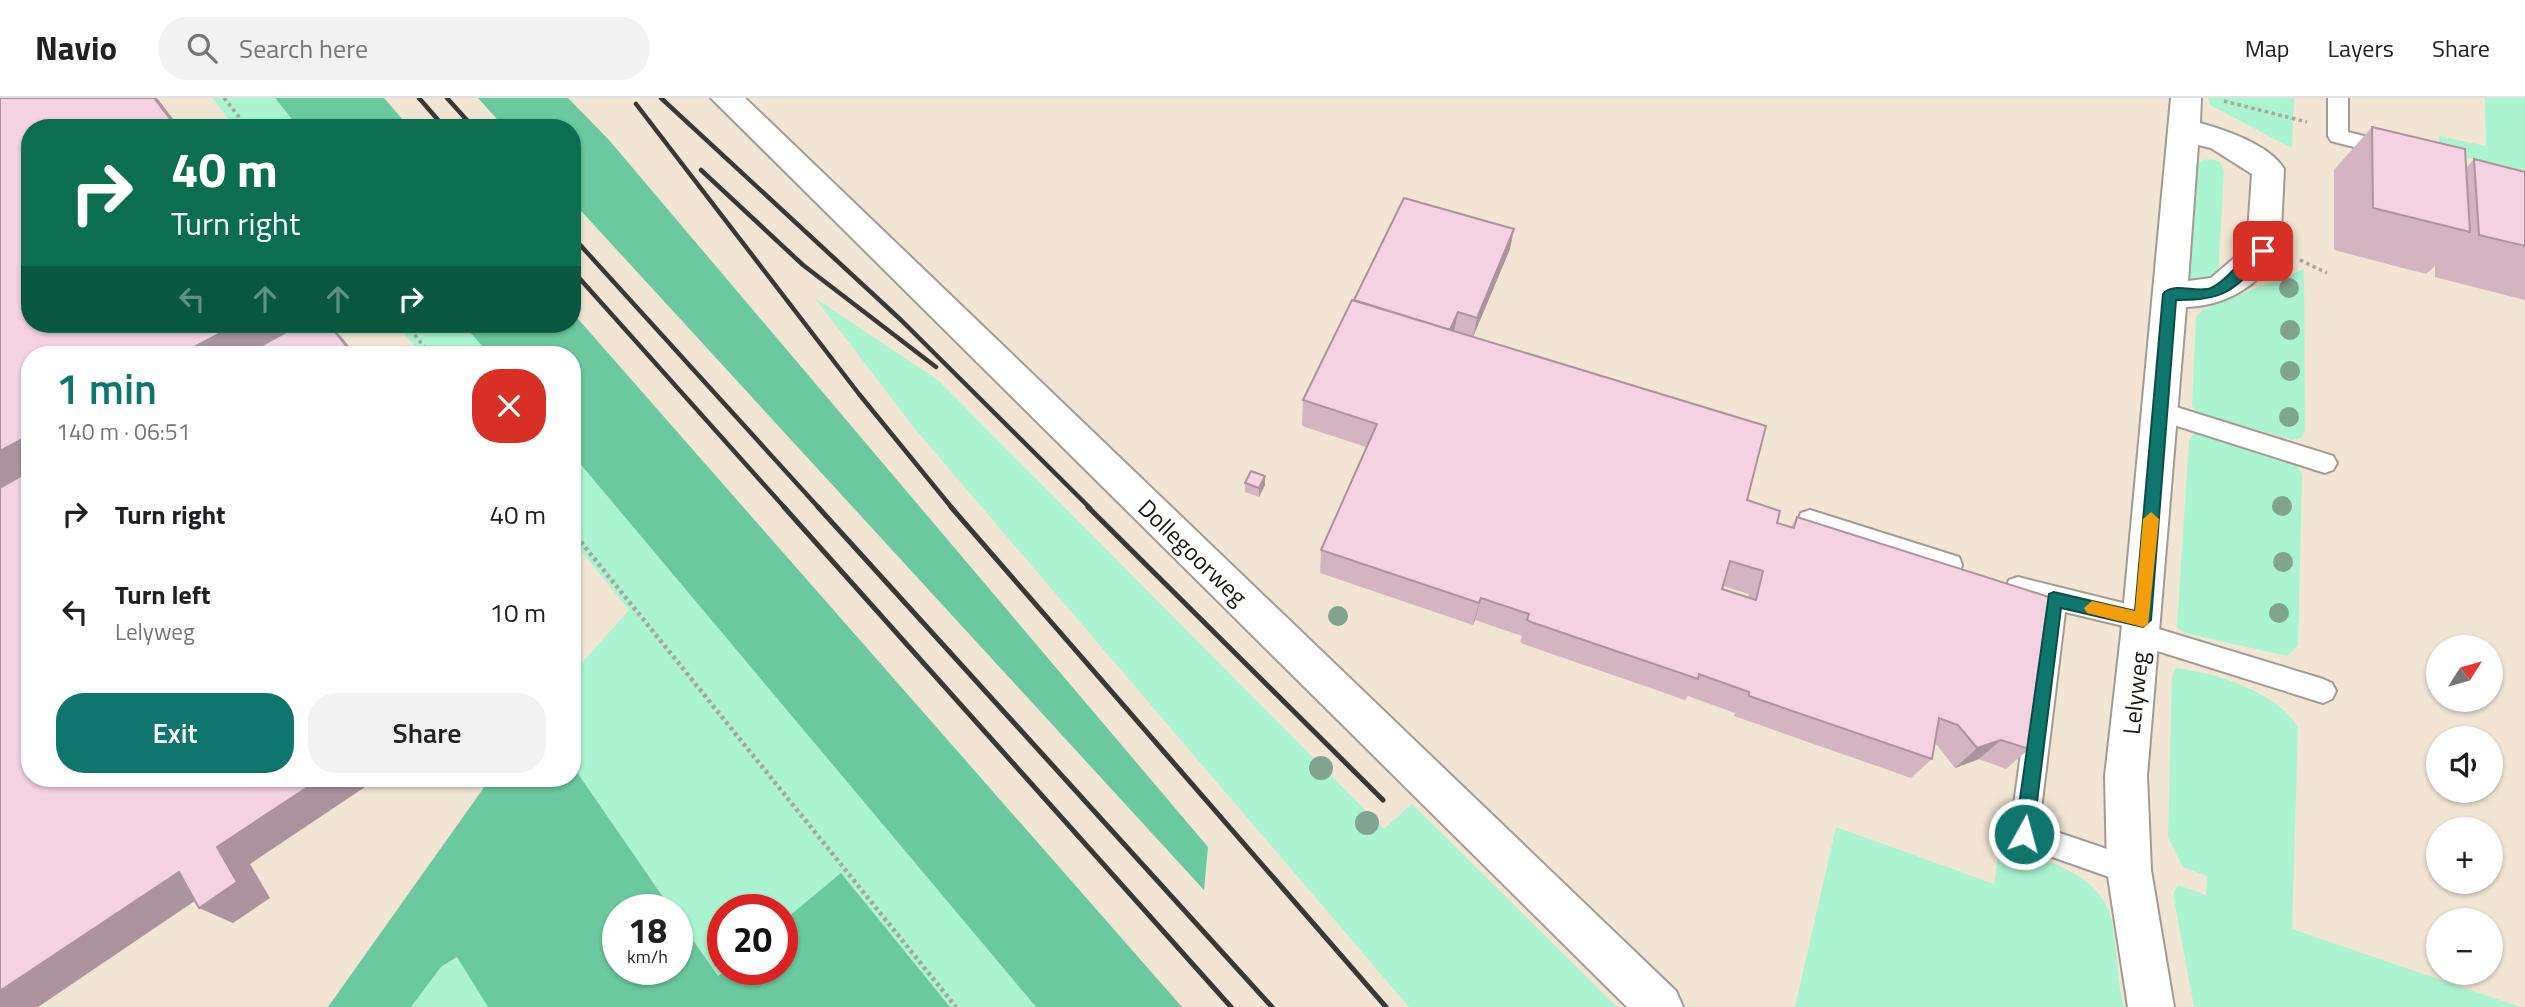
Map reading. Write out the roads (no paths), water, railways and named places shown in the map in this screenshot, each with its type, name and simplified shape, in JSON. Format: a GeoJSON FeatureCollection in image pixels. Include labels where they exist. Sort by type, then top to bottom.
{"type":"FeatureCollection","features":[{"type":"Feature","properties":{"kind":"street","name":"Dollegoorweg"},"geometry":{"type":"LineString","coordinates":[[726,98],[1660,1007]]}},
{"type":"Feature","properties":{"kind":"street","name":"Lelyweg"},"geometry":{"type":"LineString","coordinates":[[2151,1007],[2129,870],[2126,776],[2189,105]]}},
{"type":"Feature","properties":{"kind":"street"},"geometry":{"type":"LineString","coordinates":[[2170,294],[2208,295],[2230,285],[2263,251],[2268,170],[2221,140],[2189,105]]}},
{"type":"Feature","properties":{"kind":"lane"},"geometry":{"type":"LineString","coordinates":[[2338,98],[2338,136],[2418,156]]}},
{"type":"Feature","properties":{"kind":"lane"},"geometry":{"type":"LineString","coordinates":[[2160,411],[2256,439],[2325,463]]}},
{"type":"Feature","properties":{"kind":"lane"},"geometry":{"type":"LineString","coordinates":[[1810,520],[2142,627],[2323,691]]}},
{"type":"Feature","properties":{"kind":"lane"},"geometry":{"type":"LineString","coordinates":[[2054,599],[2024,834],[2129,870]]}},
{"type":"Feature","properties":{"kind":"railway"},"geometry":{"type":"LineString","coordinates":[[419,98],[437,119]]}},
{"type":"Feature","properties":{"kind":"railway"},"geometry":{"type":"LineString","coordinates":[[447,98],[466,119]]}},
{"type":"Feature","properties":{"kind":"railway"},"geometry":{"type":"LineString","coordinates":[[661,98],[901,320],[1090,508]]}},
{"type":"Feature","properties":{"kind":"railway"},"geometry":{"type":"LineString","coordinates":[[636,104],[859,394],[952,508]]}},
{"type":"Feature","properties":{"kind":"railway"},"geometry":{"type":"LineString","coordinates":[[701,170],[803,265],[936,367]]}},
{"type":"Feature","properties":{"kind":"railway"},"geometry":{"type":"LineString","coordinates":[[581,246],[819,508]]}},
{"type":"Feature","properties":{"kind":"railway"},"geometry":{"type":"LineString","coordinates":[[581,280],[785,508]]}},
{"type":"Feature","properties":{"kind":"railway"},"geometry":{"type":"LineString","coordinates":[[784,507],[1231,1007]]}},
{"type":"Feature","properties":{"kind":"railway"},"geometry":{"type":"LineString","coordinates":[[818,507],[1272,1007]]}},
{"type":"Feature","properties":{"kind":"railway"},"geometry":{"type":"LineString","coordinates":[[951,507],[1386,1007]]}},
{"type":"Feature","properties":{"kind":"railway"},"geometry":{"type":"LineString","coordinates":[[1088,507],[1383,800]]}}]}
